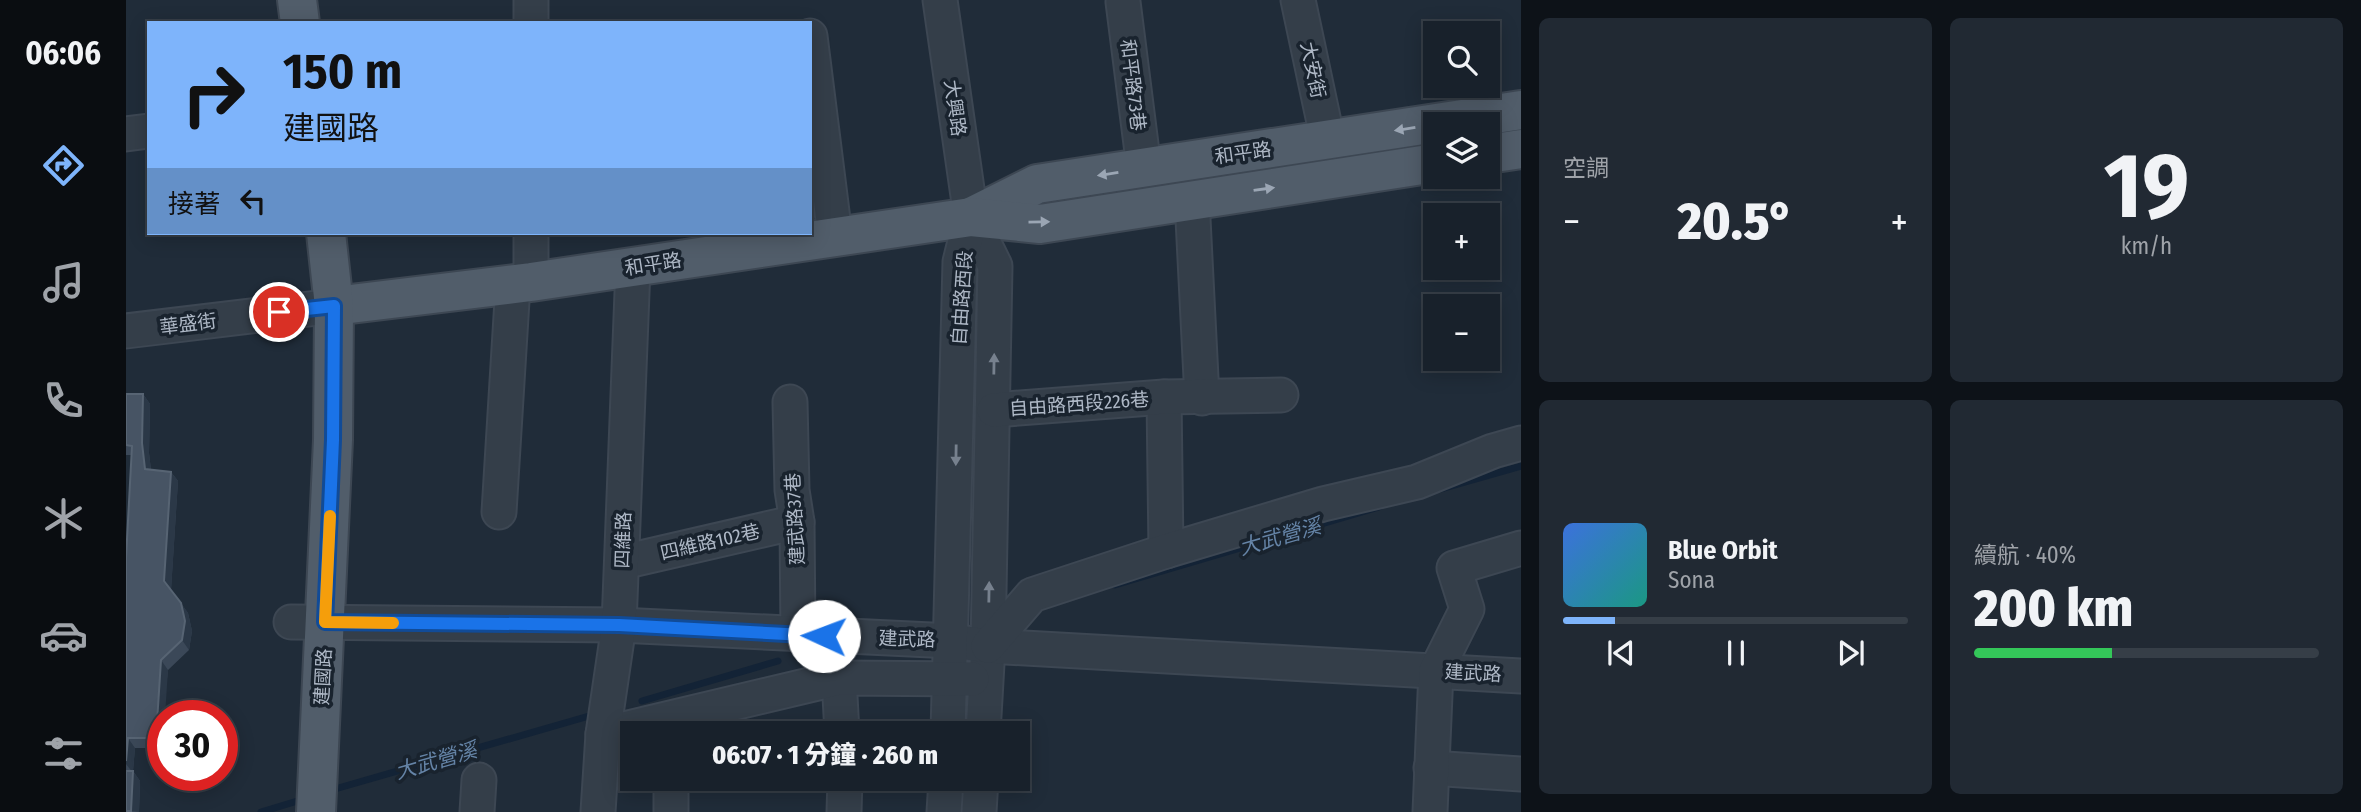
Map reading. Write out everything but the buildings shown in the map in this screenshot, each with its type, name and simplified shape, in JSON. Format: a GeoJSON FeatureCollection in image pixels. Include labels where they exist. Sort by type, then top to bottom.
{"type":"FeatureCollection","features":[{"type":"Feature","properties":{"kind":"main road"},"geometry":{"type":"LineString","coordinates":[[297,0],[300,21]]}},
{"type":"Feature","properties":{"kind":"main road","name":"和平路"},"geometry":{"type":"LineString","coordinates":[[971,217],[1037,184],[1521,110]]}},
{"type":"Feature","properties":{"kind":"main road"},"geometry":{"type":"LineString","coordinates":[[1500,152],[1521,149]]}},
{"type":"Feature","properties":{"kind":"main road","name":"和平路"},"geometry":{"type":"LineString","coordinates":[[334,306],[522,283],[971,217],[1040,224],[1423,165]]}},
{"type":"Feature","properties":{"kind":"main road","name":"建國路"},"geometry":{"type":"LineString","coordinates":[[316,801],[308,622],[333,440],[334,306],[326,235]]}},
{"type":"Feature","properties":{"kind":"street"},"geometry":{"type":"LineString","coordinates":[[531,0],[531,21]]}},
{"type":"Feature","properties":{"kind":"street","name":"大興路"},"geometry":{"type":"LineString","coordinates":[[940,0],[971,217]]}},
{"type":"Feature","properties":{"kind":"street","name":"大安街"},"geometry":{"type":"LineString","coordinates":[[1298,0],[1328,141]]}},
{"type":"Feature","properties":{"kind":"street","name":"和平路73巷"},"geometry":{"type":"LineString","coordinates":[[1122,2],[1144,168]]}},
{"type":"Feature","properties":{"kind":"street"},"geometry":{"type":"LineString","coordinates":[[812,52],[835,236]]}},
{"type":"Feature","properties":{"kind":"street"},"geometry":{"type":"LineString","coordinates":[[126,134],[147,131]]}},
{"type":"Feature","properties":{"kind":"street"},"geometry":{"type":"LineString","coordinates":[[1192,199],[1202,398]]}},
{"type":"Feature","properties":{"kind":"street","name":"自由路西段"},"geometry":{"type":"LineString","coordinates":[[971,217],[995,266],[994,410],[983,721]]}},
{"type":"Feature","properties":{"kind":"street","name":"自由路西段"},"geometry":{"type":"LineString","coordinates":[[949,721],[960,262],[971,217]]}},
{"type":"Feature","properties":{"kind":"street"},"geometry":{"type":"LineString","coordinates":[[499,512],[522,283],[531,235]]}},
{"type":"Feature","properties":{"kind":"street","name":"四維路"},"geometry":{"type":"LineString","coordinates":[[597,812],[605,718],[619,625],[634,267]]}},
{"type":"Feature","properties":{"kind":"street","name":"華盛街"},"geometry":{"type":"LineString","coordinates":[[126,331],[334,306]]}},
{"type":"Feature","properties":{"kind":"street","name":"自由路西段226巷"},"geometry":{"type":"LineString","coordinates":[[994,410],[1164,397],[1281,395]]}},
{"type":"Feature","properties":{"kind":"street","name":"自由路西段226巷"},"geometry":{"type":"LineString","coordinates":[[1164,397],[1166,551]]}},
{"type":"Feature","properties":{"kind":"street","name":"建武路37巷"},"geometry":{"type":"LineString","coordinates":[[790,402],[793,490],[797,522],[798,635]]}},
{"type":"Feature","properties":{"kind":"street"},"geometry":{"type":"LineString","coordinates":[[988,646],[1031,595],[1324,504],[1417,482],[1493,451],[1521,443]]}},
{"type":"Feature","properties":{"kind":"street","name":"四維路102巷"},"geometry":{"type":"LineString","coordinates":[[623,562],[797,522]]}},
{"type":"Feature","properties":{"kind":"street"},"geometry":{"type":"LineString","coordinates":[[1430,812],[1436,671],[1467,609],[1454,568],[1521,548]]}},
{"type":"Feature","properties":{"kind":"street","name":"建武路"},"geometry":{"type":"LineString","coordinates":[[308,622],[619,625],[952,641],[988,646],[1521,676]]}},
{"type":"Feature","properties":{"kind":"street"},"geometry":{"type":"LineString","coordinates":[[839,678],[841,721]]}},
{"type":"Feature","properties":{"kind":"street"},"geometry":{"type":"LineString","coordinates":[[684,721],[839,678],[985,679]]}},
{"type":"Feature","properties":{"kind":"street"},"geometry":{"type":"LineString","coordinates":[[605,718],[633,721]]}},
{"type":"Feature","properties":{"kind":"street"},"geometry":{"type":"LineString","coordinates":[[1431,768],[1521,774]]}},
{"type":"Feature","properties":{"kind":"street"},"geometry":{"type":"LineString","coordinates":[[671,791],[671,812]]}},
{"type":"Feature","properties":{"kind":"street"},"geometry":{"type":"LineString","coordinates":[[844,812],[845,791]]}},
{"type":"Feature","properties":{"kind":"street"},"geometry":{"type":"LineString","coordinates":[[944,812],[945,791]]}},
{"type":"Feature","properties":{"kind":"street"},"geometry":{"type":"LineString","coordinates":[[979,812],[980,791]]}},
{"type":"Feature","properties":{"kind":"waterway","name":"大武營溪"},"geometry":{"type":"LineString","coordinates":[[1441,489],[1521,466]]}},
{"type":"Feature","properties":{"kind":"waterway","name":"大武營溪"},"geometry":{"type":"LineString","coordinates":[[1115,585],[1379,507]]}},
{"type":"Feature","properties":{"kind":"waterway","name":"大武營溪"},"geometry":{"type":"LineString","coordinates":[[642,701],[778,661]]}},
{"type":"Feature","properties":{"kind":"waterway","name":"大武營溪"},"geometry":{"type":"LineString","coordinates":[[328,791],[596,714]]}},
{"type":"Feature","properties":{"kind":"waterway","name":"大武營溪"},"geometry":{"type":"LineString","coordinates":[[261,812],[304,799]]}},
{"type":"Feature","properties":{"kind":"slow traffic"},"geometry":{"type":"LineString","coordinates":[[330,516],[325,622],[393,623]]}},
{"type":"Feature","properties":{"kind":"route"},"geometry":{"type":"LineString","coordinates":[[279,312],[334,306],[333,440],[325,622],[619,625],[824,636]]}}]}
